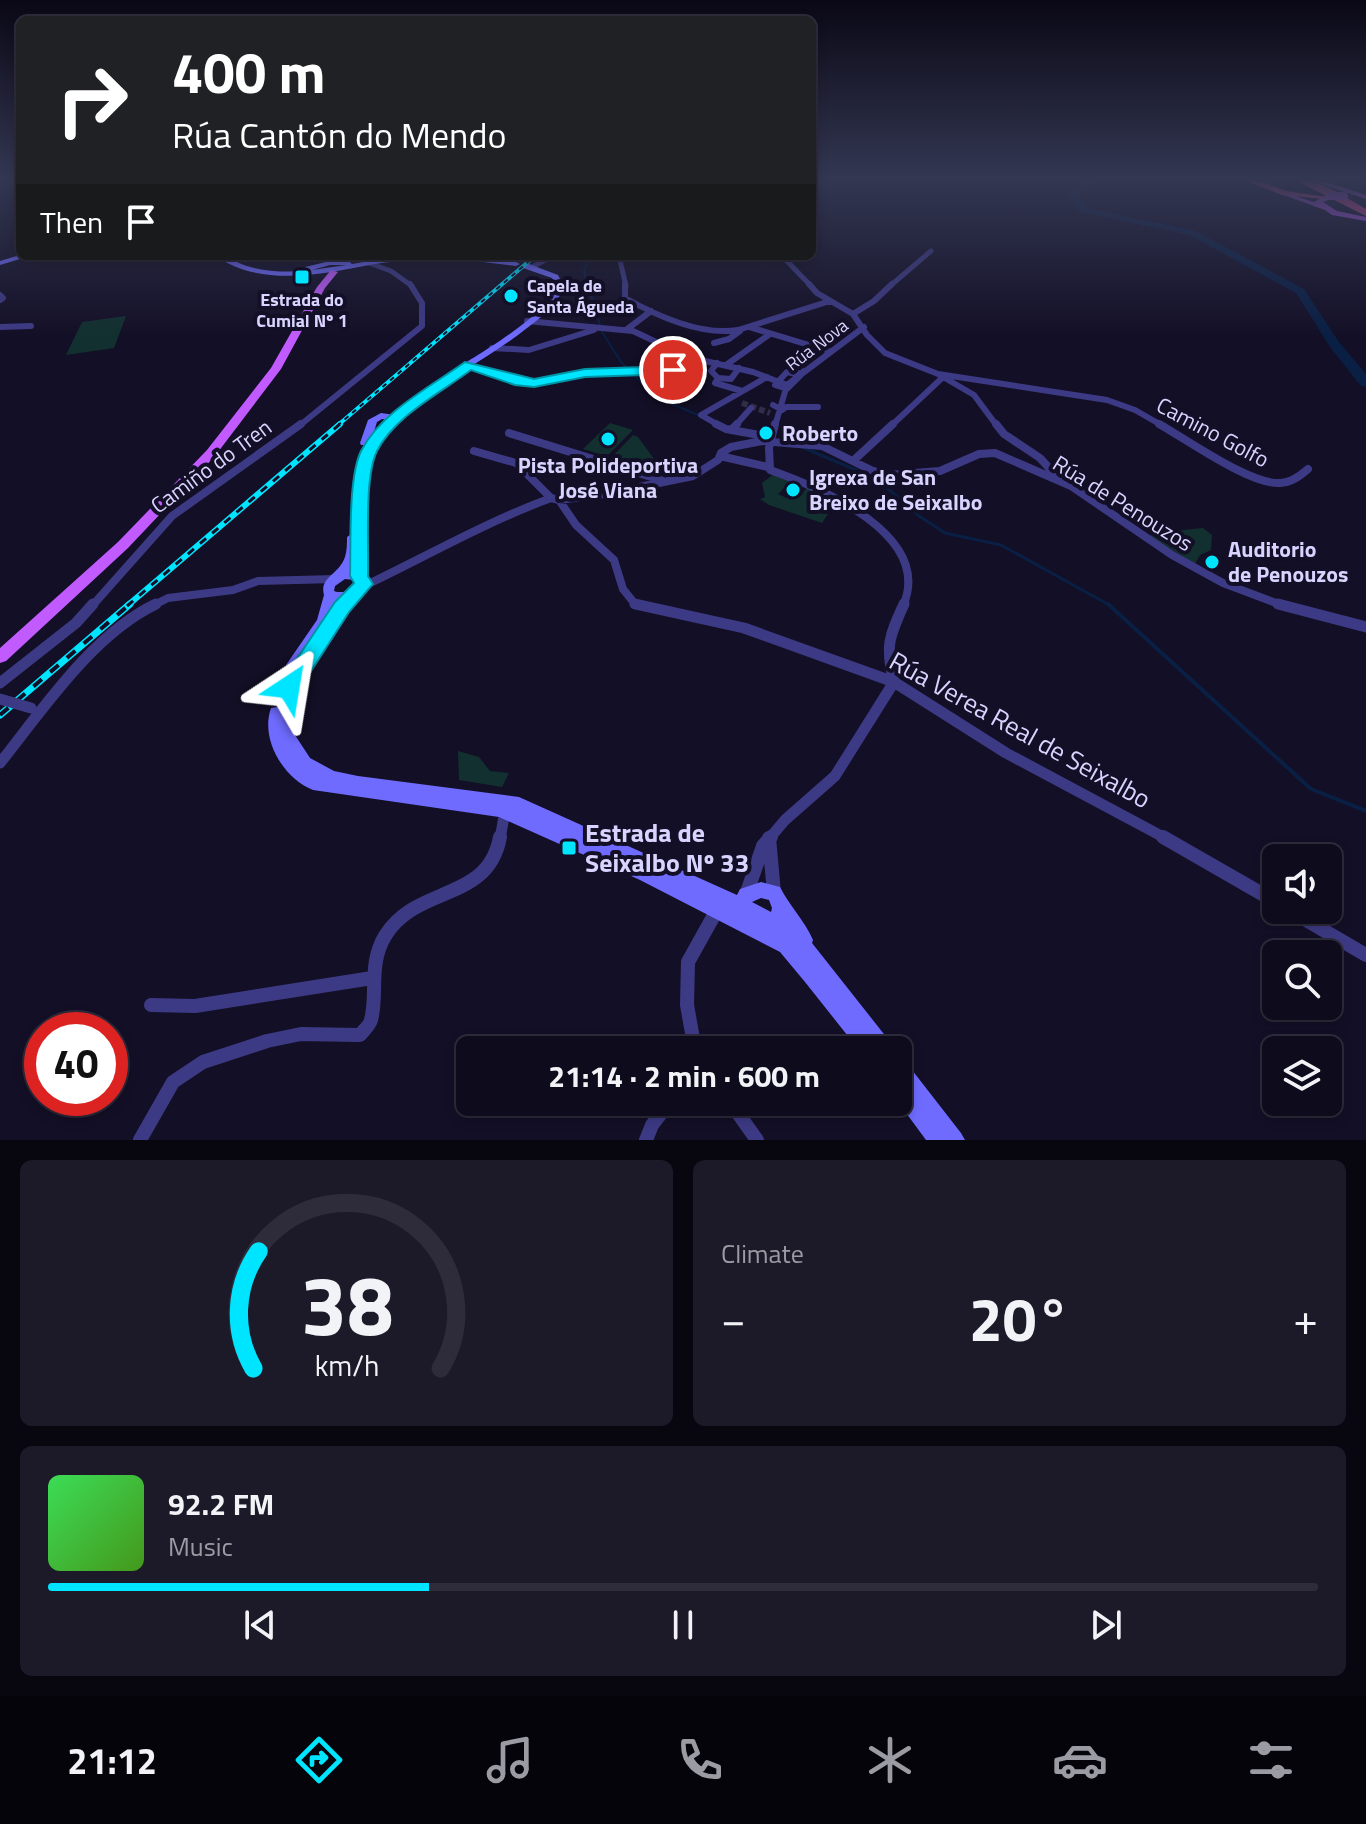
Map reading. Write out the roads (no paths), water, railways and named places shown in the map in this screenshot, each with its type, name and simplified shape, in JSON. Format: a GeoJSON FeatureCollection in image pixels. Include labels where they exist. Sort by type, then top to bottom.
{"type":"FeatureCollection","features":[{"type":"Feature","properties":{"kind":"main road"},"geometry":{"type":"LineString","coordinates":[[0,657],[95,572],[211,453],[276,369],[321,287],[338,267]]}},
{"type":"Feature","properties":{"kind":"main road"},"geometry":{"type":"LineString","coordinates":[[319,270],[321,287]]}},
{"type":"Feature","properties":{"kind":"street"},"geometry":{"type":"LineString","coordinates":[[853,314],[870,304],[906,269],[931,251]]}},
{"type":"Feature","properties":{"kind":"street"},"geometry":{"type":"LineString","coordinates":[[227,260],[265,272],[319,270],[376,260]]}},
{"type":"Feature","properties":{"kind":"street"},"geometry":{"type":"LineString","coordinates":[[338,267],[388,260]]}},
{"type":"Feature","properties":{"kind":"street"},"geometry":{"type":"LineString","coordinates":[[482,260],[524,265],[542,260]]}},
{"type":"Feature","properties":{"kind":"street"},"geometry":{"type":"LineString","coordinates":[[503,260],[548,273],[560,287],[556,298],[384,422],[365,443],[355,474],[352,551],[330,584],[328,612],[287,676],[276,707],[276,733],[291,767],[305,779],[326,787],[534,816],[568,833],[580,831]]}},
{"type":"Feature","properties":{"kind":"street"},"geometry":{"type":"LineString","coordinates":[[528,321],[555,291],[548,273],[551,260]]}},
{"type":"Feature","properties":{"kind":"street"},"geometry":{"type":"LineString","coordinates":[[620,260],[625,298],[651,311],[724,331],[740,331]]}},
{"type":"Feature","properties":{"kind":"street"},"geometry":{"type":"LineString","coordinates":[[786,260],[817,293],[853,314],[867,335],[885,353],[940,376],[974,395],[1004,434],[1040,458],[1060,481]]}},
{"type":"Feature","properties":{"kind":"street","name":"Camiño do Tren"},"geometry":{"type":"LineString","coordinates":[[0,683],[76,623],[172,516],[281,440],[422,326],[422,303],[415,290],[389,269],[369,263]]}},
{"type":"Feature","properties":{"kind":"street"},"geometry":{"type":"LineString","coordinates":[[714,343],[729,339],[749,327],[830,301]]}},
{"type":"Feature","properties":{"kind":"street"},"geometry":{"type":"LineString","coordinates":[[364,463],[388,425],[541,308]]}},
{"type":"Feature","properties":{"kind":"street"},"geometry":{"type":"LineString","coordinates":[[626,330],[651,311]]}},
{"type":"Feature","properties":{"kind":"street"},"geometry":{"type":"LineString","coordinates":[[528,321],[626,330],[645,335],[694,359],[739,368],[784,385]]}},
{"type":"Feature","properties":{"kind":"street"},"geometry":{"type":"LineString","coordinates":[[0,327],[31,326]]}},
{"type":"Feature","properties":{"kind":"street"},"geometry":{"type":"LineString","coordinates":[[749,327],[829,351]]}},
{"type":"Feature","properties":{"kind":"street","name":"Rúa Nova"},"geometry":{"type":"LineString","coordinates":[[804,373],[864,327]]}},
{"type":"Feature","properties":{"kind":"street"},"geometry":{"type":"LineString","coordinates":[[492,346],[529,350],[601,328]]}},
{"type":"Feature","properties":{"kind":"street"},"geometry":{"type":"LineString","coordinates":[[739,368],[731,379],[718,378],[711,373],[770,334]]}},
{"type":"Feature","properties":{"kind":"street"},"geometry":{"type":"LineString","coordinates":[[469,365],[520,382],[534,383],[585,373],[673,370],[705,350]]}},
{"type":"Feature","properties":{"kind":"street"},"geometry":{"type":"LineString","coordinates":[[797,363],[790,367],[804,373]]}},
{"type":"Feature","properties":{"kind":"street"},"geometry":{"type":"LineString","coordinates":[[781,413],[787,372],[804,373]]}},
{"type":"Feature","properties":{"kind":"street"},"geometry":{"type":"LineString","coordinates":[[853,461],[940,376]]}},
{"type":"Feature","properties":{"kind":"street","name":"Camino Golfo"},"geometry":{"type":"LineString","coordinates":[[940,376],[1100,396],[1134,410],[1178,437],[1270,482],[1287,482],[1308,469]]}},
{"type":"Feature","properties":{"kind":"street"},"geometry":{"type":"LineString","coordinates":[[767,377],[701,415],[731,430],[765,436],[769,441]]}},
{"type":"Feature","properties":{"kind":"street"},"geometry":{"type":"LineString","coordinates":[[718,378],[715,383],[739,393]]}},
{"type":"Feature","properties":{"kind":"street"},"geometry":{"type":"LineString","coordinates":[[739,393],[742,403]]}},
{"type":"Feature","properties":{"kind":"street"},"geometry":{"type":"LineString","coordinates":[[419,401],[384,422],[366,451],[362,584],[299,669],[286,696],[284,725],[290,743],[300,758],[312,769],[331,777],[510,802],[745,905],[775,913]]}},
{"type":"Feature","properties":{"kind":"street"},"geometry":{"type":"LineString","coordinates":[[772,470],[769,441],[781,413],[786,407],[818,407]]}},
{"type":"Feature","properties":{"kind":"street"},"geometry":{"type":"LineString","coordinates":[[731,430],[751,408]]}},
{"type":"Feature","properties":{"kind":"street"},"geometry":{"type":"LineString","coordinates":[[771,409],[781,413]]}},
{"type":"Feature","properties":{"kind":"street"},"geometry":{"type":"LineString","coordinates":[[509,433],[665,481]]}},
{"type":"Feature","properties":{"kind":"street"},"geometry":{"type":"LineString","coordinates":[[330,584],[339,598],[362,584],[448,546],[499,517],[555,499],[693,476],[731,447],[769,441]]}},
{"type":"Feature","properties":{"kind":"street","name":"Rúa de Penouzos"},"geometry":{"type":"LineString","coordinates":[[769,441],[818,445],[873,471],[900,475],[940,471],[979,454],[995,453],[1060,481],[1092,499],[1172,555],[1223,583],[1290,608],[1366,627]]}},
{"type":"Feature","properties":{"kind":"street"},"geometry":{"type":"LineString","coordinates":[[474,451],[516,463],[555,499]]}},
{"type":"Feature","properties":{"kind":"street"},"geometry":{"type":"LineString","coordinates":[[720,456],[799,478],[820,488],[881,530],[904,555],[909,570],[908,594],[888,640],[887,654],[894,682],[835,776],[763,846],[745,905]]}},
{"type":"Feature","properties":{"kind":"street","name":"Rúa Verea Real de Seixalbo"},"geometry":{"type":"LineString","coordinates":[[555,499],[576,525],[614,560],[623,589],[635,604],[744,628],[894,682],[994,747],[1169,840],[1262,894]]}},
{"type":"Feature","properties":{"kind":"street"},"geometry":{"type":"LineString","coordinates":[[0,763],[35,710],[130,616],[168,598],[224,591],[272,579],[362,584]]}},
{"type":"Feature","properties":{"kind":"street"},"geometry":{"type":"LineString","coordinates":[[0,699],[35,710]]}},
{"type":"Feature","properties":{"kind":"street"},"geometry":{"type":"LineString","coordinates":[[509,813],[720,911],[786,946],[860,1036]]}},
{"type":"Feature","properties":{"kind":"street"},"geometry":{"type":"LineString","coordinates":[[140,1140],[173,1082],[203,1062],[267,1041],[301,1034],[360,1035],[371,1022],[372,978],[383,938],[401,915],[450,889],[470,884],[486,872],[498,848],[509,813]]}},
{"type":"Feature","properties":{"kind":"street"},"geometry":{"type":"LineString","coordinates":[[769,838],[775,913],[786,946]]}},
{"type":"Feature","properties":{"kind":"street"},"geometry":{"type":"LineString","coordinates":[[720,911],[745,905],[761,890],[775,913],[873,1036]]}},
{"type":"Feature","properties":{"kind":"street"},"geometry":{"type":"LineString","coordinates":[[693,1036],[687,1005],[688,962],[720,911]]}},
{"type":"Feature","properties":{"kind":"street"},"geometry":{"type":"LineString","coordinates":[[1313,924],[1366,955]]}},
{"type":"Feature","properties":{"kind":"street"},"geometry":{"type":"LineString","coordinates":[[151,1005],[195,1006],[372,978]]}},
{"type":"Feature","properties":{"kind":"street"},"geometry":{"type":"LineString","coordinates":[[912,1086],[954,1140]]}},
{"type":"Feature","properties":{"kind":"street"},"geometry":{"type":"LineString","coordinates":[[912,1104],[939,1140]]}},
{"type":"Feature","properties":{"kind":"street"},"geometry":{"type":"LineString","coordinates":[[646,1140],[659,1116]]}},
{"type":"Feature","properties":{"kind":"street"},"geometry":{"type":"LineString","coordinates":[[740,1116],[757,1140]]}},
{"type":"Feature","properties":{"kind":"waterway"},"geometry":{"type":"LineString","coordinates":[[1183,231],[1300,291],[1334,344],[1366,383]]}},
{"type":"Feature","properties":{"kind":"waterway"},"geometry":{"type":"LineString","coordinates":[[585,260],[584,271],[602,332],[621,362],[657,398],[701,416]]}},
{"type":"Feature","properties":{"kind":"waterway"},"geometry":{"type":"LineString","coordinates":[[804,448],[877,479],[919,516],[945,533],[1001,545],[1109,605]]}},
{"type":"Feature","properties":{"kind":"waterway"},"geometry":{"type":"LineString","coordinates":[[1109,605],[1311,789],[1366,811]]}},
{"type":"Feature","properties":{"kind":"tunnel"},"geometry":{"type":"LineString","coordinates":[[742,403],[770,413]]}},
{"type":"Feature","properties":{"kind":"railway"},"geometry":{"type":"LineString","coordinates":[[337,426],[530,260]]}},
{"type":"Feature","properties":{"kind":"railway"},"geometry":{"type":"LineString","coordinates":[[127,606],[340,424]]}},
{"type":"Feature","properties":{"kind":"railway"},"geometry":{"type":"LineString","coordinates":[[0,715],[130,604]]}},
{"type":"Feature","properties":{"kind":"place","name":"Estrada do Cumial Nº 1"},"geometry":{"type":"Point","coordinates":[302,277]}},
{"type":"Feature","properties":{"kind":"place","name":"Capela de Santa Águeda"},"geometry":{"type":"Point","coordinates":[511,296]}},
{"type":"Feature","properties":{"kind":"place","name":"Roberto"},"geometry":{"type":"Point","coordinates":[766,433]}},
{"type":"Feature","properties":{"kind":"place","name":"Pista Polideportiva José Viana"},"geometry":{"type":"Point","coordinates":[608,439]}},
{"type":"Feature","properties":{"kind":"place","name":"Igrexa de San Breixo de Seixalbo"},"geometry":{"type":"Point","coordinates":[793,490]}},
{"type":"Feature","properties":{"kind":"place","name":"Auditorio de Penouzos"},"geometry":{"type":"Point","coordinates":[1212,562]}},
{"type":"Feature","properties":{"kind":"place","name":"Estrada de Seixalbo Nº 33"},"geometry":{"type":"Point","coordinates":[569,848]}}]}
